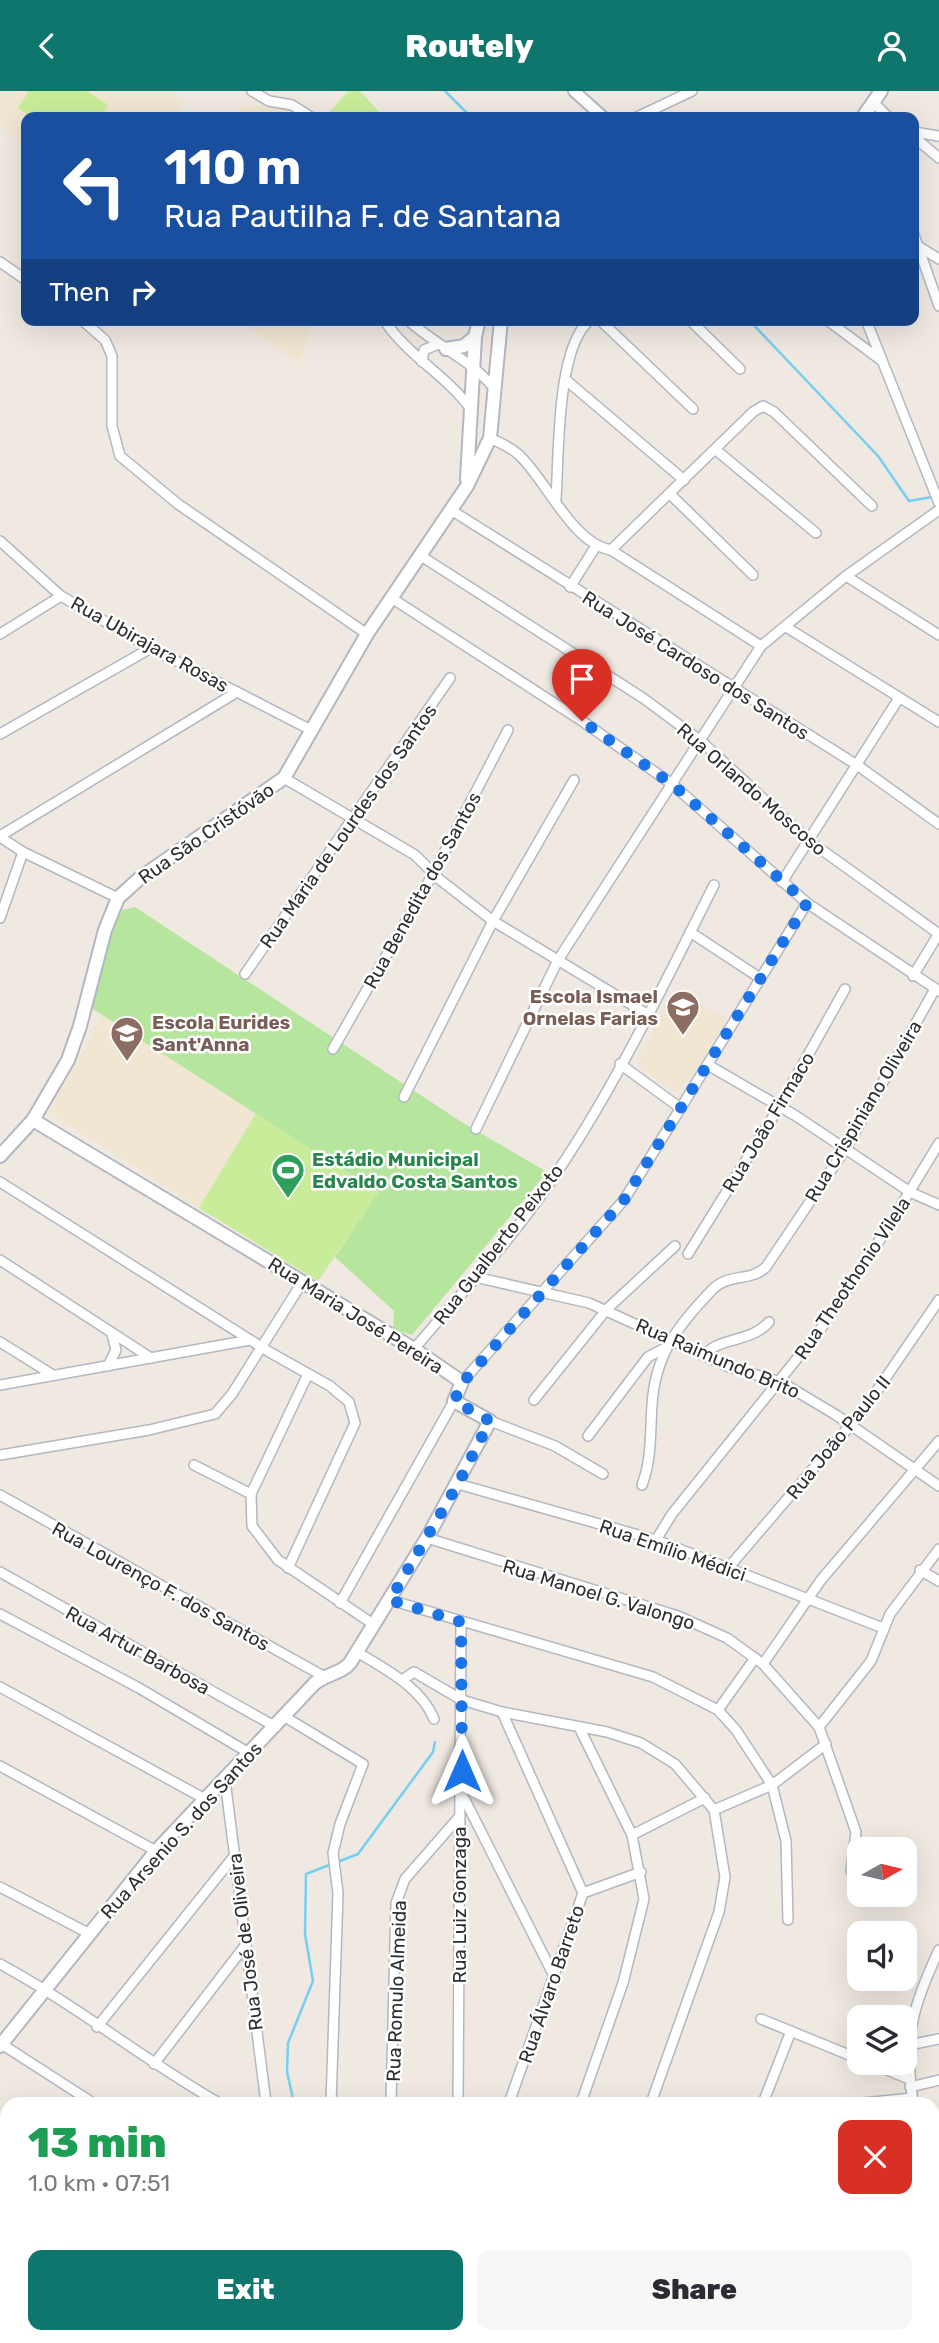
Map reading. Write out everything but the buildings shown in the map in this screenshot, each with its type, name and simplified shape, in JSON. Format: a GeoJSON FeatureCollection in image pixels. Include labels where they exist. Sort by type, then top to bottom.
{"type":"FeatureCollection","features":[{"type":"Feature","properties":{"kind":"main road"},"geometry":{"type":"LineString","coordinates":[[869,112],[878,97]]}},
{"type":"Feature","properties":{"kind":"main road"},"geometry":{"type":"LineString","coordinates":[[467,486],[478,326]]}},
{"type":"Feature","properties":{"kind":"main road","name":"Rua São Cristóvão"},"geometry":{"type":"LineString","coordinates":[[0,1156],[33,1120],[74,1044],[105,930],[118,898],[140,878],[284,778],[367,634],[467,486],[491,438],[500,326]]}},
{"type":"Feature","properties":{"kind":"main road"},"geometry":{"type":"LineString","coordinates":[[441,347],[464,347],[475,337]]}},
{"type":"Feature","properties":{"kind":"main road"},"geometry":{"type":"LineString","coordinates":[[469,436],[480,444],[491,438]]}},
{"type":"Feature","properties":{"kind":"main road","name":"Rua Maria José Pereira"},"geometry":{"type":"LineString","coordinates":[[33,1120],[414,1349],[463,1382],[454,1401]]}},
{"type":"Feature","properties":{"kind":"main road"},"geometry":{"type":"LineString","coordinates":[[357,1652],[427,1538],[490,1421],[454,1401]]}},
{"type":"Feature","properties":{"kind":"main road","name":"Rua Arsenio S. dos Santos"},"geometry":{"type":"LineString","coordinates":[[1,2044],[156,1851],[323,1676],[347,1667],[357,1652]]}},
{"type":"Feature","properties":{"kind":"street"},"geometry":{"type":"LineString","coordinates":[[252,91],[269,101],[292,105],[303,112]]}},
{"type":"Feature","properties":{"kind":"street"},"geometry":{"type":"LineString","coordinates":[[574,91],[597,112]]}},
{"type":"Feature","properties":{"kind":"street"},"geometry":{"type":"LineString","coordinates":[[648,112],[692,91]]}},
{"type":"Feature","properties":{"kind":"street"},"geometry":{"type":"LineString","coordinates":[[919,134],[939,136]]}},
{"type":"Feature","properties":{"kind":"street"},"geometry":{"type":"LineString","coordinates":[[919,139],[939,158]]}},
{"type":"Feature","properties":{"kind":"street"},"geometry":{"type":"LineString","coordinates":[[919,247],[939,259]]}},
{"type":"Feature","properties":{"kind":"street"},"geometry":{"type":"LineString","coordinates":[[919,249],[939,306]]}},
{"type":"Feature","properties":{"kind":"street"},"geometry":{"type":"LineString","coordinates":[[0,262],[21,277]]}},
{"type":"Feature","properties":{"kind":"street"},"geometry":{"type":"LineString","coordinates":[[89,326],[105,340],[114,364],[112,426],[120,456],[178,504],[367,634]]}},
{"type":"Feature","properties":{"kind":"street"},"geometry":{"type":"LineString","coordinates":[[389,326],[406,348],[451,386],[471,409]]}},
{"type":"Feature","properties":{"kind":"street"},"geometry":{"type":"LineString","coordinates":[[415,326],[441,347],[474,368],[494,387]]}},
{"type":"Feature","properties":{"kind":"street"},"geometry":{"type":"LineString","coordinates":[[556,499],[566,380],[574,342],[583,326]]}},
{"type":"Feature","properties":{"kind":"street"},"geometry":{"type":"LineString","coordinates":[[606,326],[693,409]]}},
{"type":"Feature","properties":{"kind":"street"},"geometry":{"type":"LineString","coordinates":[[696,326],[740,369]]}},
{"type":"Feature","properties":{"kind":"street"},"geometry":{"type":"LineString","coordinates":[[835,326],[882,361]]}},
{"type":"Feature","properties":{"kind":"street"},"geometry":{"type":"LineString","coordinates":[[868,326],[939,502]]}},
{"type":"Feature","properties":{"kind":"street"},"geometry":{"type":"LineString","coordinates":[[422,362],[424,349],[441,347]]}},
{"type":"Feature","properties":{"kind":"street"},"geometry":{"type":"LineString","coordinates":[[566,380],[684,480]]}},
{"type":"Feature","properties":{"kind":"street"},"geometry":{"type":"LineString","coordinates":[[611,551],[753,411],[763,406],[774,412],[872,506]]}},
{"type":"Feature","properties":{"kind":"street"},"geometry":{"type":"LineString","coordinates":[[491,438],[515,451],[579,531],[596,546],[611,551],[761,646]]}},
{"type":"Feature","properties":{"kind":"street"},"geometry":{"type":"LineString","coordinates":[[716,450],[816,533]]}},
{"type":"Feature","properties":{"kind":"street"},"geometry":{"type":"LineString","coordinates":[[670,494],[752,575]]}},
{"type":"Feature","properties":{"kind":"street","name":"Rua José Cardoso dos Santos"},"geometry":{"type":"LineString","coordinates":[[451,510],[857,765],[939,824]]}},
{"type":"Feature","properties":{"kind":"street"},"geometry":{"type":"LineString","coordinates":[[475,1129],[558,960],[761,646],[846,576],[939,510]]}},
{"type":"Feature","properties":{"kind":"street","name":"Rua Ubirajara Rosas"},"geometry":{"type":"LineString","coordinates":[[0,541],[61,596],[151,648],[311,730]]}},
{"type":"Feature","properties":{"kind":"street"},"geometry":{"type":"LineString","coordinates":[[570,587],[596,546]]}},
{"type":"Feature","properties":{"kind":"street","name":"Rua Orlando Moscoso"},"geometry":{"type":"LineString","coordinates":[[421,556],[619,681],[701,741],[808,839],[939,934]]}},
{"type":"Feature","properties":{"kind":"street"},"geometry":{"type":"LineString","coordinates":[[846,576],[939,635]]}},
{"type":"Feature","properties":{"kind":"street"},"geometry":{"type":"LineString","coordinates":[[0,634],[61,596]]}},
{"type":"Feature","properties":{"kind":"street"},"geometry":{"type":"LineString","coordinates":[[393,599],[672,784],[807,903],[937,990]]}},
{"type":"Feature","properties":{"kind":"street"},"geometry":{"type":"LineString","coordinates":[[786,627],[899,698],[937,716]]}},
{"type":"Feature","properties":{"kind":"street"},"geometry":{"type":"LineString","coordinates":[[0,734],[151,648]]}},
{"type":"Feature","properties":{"kind":"street","name":"Rua Maria de Lourdes dos Santos"},"geometry":{"type":"LineString","coordinates":[[245,974],[450,678]]}},
{"type":"Feature","properties":{"kind":"street"},"geometry":{"type":"LineString","coordinates":[[118,898],[23,852],[0,836],[237,692]]}},
{"type":"Feature","properties":{"kind":"street"},"geometry":{"type":"LineString","coordinates":[[782,882],[899,698]]}},
{"type":"Feature","properties":{"kind":"street","name":"Rua Benedita dos Santos"},"geometry":{"type":"LineString","coordinates":[[333,1049],[433,874],[508,730]]}},
{"type":"Feature","properties":{"kind":"street"},"geometry":{"type":"LineString","coordinates":[[284,778],[415,855],[433,874],[494,921],[647,1014]]}},
{"type":"Feature","properties":{"kind":"street"},"geometry":{"type":"LineString","coordinates":[[404,1097],[494,921],[574,780]]}},
{"type":"Feature","properties":{"kind":"street"},"geometry":{"type":"LineString","coordinates":[[0,918],[23,852]]}},
{"type":"Feature","properties":{"kind":"street","name":"Rua Gualberto Peixoto"},"geometry":{"type":"LineString","coordinates":[[414,1349],[549,1184],[620,1063],[714,885]]}},
{"type":"Feature","properties":{"kind":"street"},"geometry":{"type":"LineString","coordinates":[[463,1382],[624,1200],[807,903]]}},
{"type":"Feature","properties":{"kind":"street"},"geometry":{"type":"LineString","coordinates":[[690,932],[760,978]]}},
{"type":"Feature","properties":{"kind":"street"},"geometry":{"type":"LineString","coordinates":[[913,976],[939,934]]}},
{"type":"Feature","properties":{"kind":"street","name":"Rua João Firmaco"},"geometry":{"type":"LineString","coordinates":[[688,1254],[779,1107],[845,989]]}},
{"type":"Feature","properties":{"kind":"street","name":"Rua Crispiniano Oliveira"},"geometry":{"type":"LineString","coordinates":[[667,1344],[720,1282],[752,1276],[766,1266],[846,1148],[937,990]]}},
{"type":"Feature","properties":{"kind":"street"},"geometry":{"type":"LineString","coordinates":[[620,1063],[679,1107]]}},
{"type":"Feature","properties":{"kind":"street"},"geometry":{"type":"LineString","coordinates":[[708,1065],[846,1148],[910,1192],[939,1205]]}},
{"type":"Feature","properties":{"kind":"street","name":"Rua Theothonio Vilela"},"geometry":{"type":"LineString","coordinates":[[656,1540],[672,1514],[820,1331],[939,1143]]}},
{"type":"Feature","properties":{"kind":"street"},"geometry":{"type":"LineString","coordinates":[[0,1182],[349,1402],[355,1423],[288,1568]]}},
{"type":"Feature","properties":{"kind":"street"},"geometry":{"type":"LineString","coordinates":[[534,1400],[607,1309],[675,1246]]}},
{"type":"Feature","properties":{"kind":"street"},"geometry":{"type":"LineString","coordinates":[[0,1260],[152,1359]]}},
{"type":"Feature","properties":{"kind":"street","name":"Rua Raimundo Brito"},"geometry":{"type":"LineString","coordinates":[[475,1277],[545,1290],[607,1309],[667,1344],[781,1382],[939,1486]]}},
{"type":"Feature","properties":{"kind":"street"},"geometry":{"type":"LineString","coordinates":[[0,1455],[149,1430],[215,1414],[232,1394],[303,1281]]}},
{"type":"Feature","properties":{"kind":"street","name":"Rua João Paulo II"},"geometry":{"type":"LineString","coordinates":[[729,1567],[851,1426],[939,1300]]}},
{"type":"Feature","properties":{"kind":"street"},"geometry":{"type":"LineString","coordinates":[[704,1356],[711,1348],[760,1333],[769,1322]]}},
{"type":"Feature","properties":{"kind":"street"},"geometry":{"type":"LineString","coordinates":[[108,1366],[116,1350],[112,1334]]}},
{"type":"Feature","properties":{"kind":"street"},"geometry":{"type":"LineString","coordinates":[[0,1385],[250,1340]]}},
{"type":"Feature","properties":{"kind":"street"},"geometry":{"type":"LineString","coordinates":[[0,1342],[54,1375]]}},
{"type":"Feature","properties":{"kind":"street"},"geometry":{"type":"LineString","coordinates":[[588,1436],[648,1357],[667,1344]]}},
{"type":"Feature","properties":{"kind":"street"},"geometry":{"type":"LineString","coordinates":[[642,1485],[649,1464],[654,1386],[667,1344]]}},
{"type":"Feature","properties":{"kind":"street"},"geometry":{"type":"LineString","coordinates":[[308,1374],[251,1494],[252,1526],[270,1553],[288,1568],[373,1624]]}},
{"type":"Feature","properties":{"kind":"street","name":"Rua Maria José Pereira"},"geometry":{"type":"LineString","coordinates":[[340,1603],[454,1401]]}},
{"type":"Feature","properties":{"kind":"street"},"geometry":{"type":"LineString","coordinates":[[490,1421],[555,1446],[603,1474]]}},
{"type":"Feature","properties":{"kind":"street"},"geometry":{"type":"LineString","coordinates":[[718,1710],[857,1535],[939,1441]]}},
{"type":"Feature","properties":{"kind":"street"},"geometry":{"type":"LineString","coordinates":[[194,1465],[251,1494]]}},
{"type":"Feature","properties":{"kind":"street","name":"Rua Emílio Médici"},"geometry":{"type":"LineString","coordinates":[[458,1484],[656,1540],[883,1628]]}},
{"type":"Feature","properties":{"kind":"street","name":"Rua Lourenço F. dos Santos"},"geometry":{"type":"LineString","coordinates":[[0,1495],[323,1676]]}},
{"type":"Feature","properties":{"kind":"street","name":"Rua Manoel G. Valongo"},"geometry":{"type":"LineString","coordinates":[[427,1538],[678,1616],[727,1638],[759,1661],[819,1727]]}},
{"type":"Feature","properties":{"kind":"street"},"geometry":{"type":"LineString","coordinates":[[855,1837],[856,1832],[819,1727],[871,1661],[883,1628],[920,1570],[939,1549]]}},
{"type":"Feature","properties":{"kind":"street"},"geometry":{"type":"LineString","coordinates":[[920,1570],[939,1581]]}},
{"type":"Feature","properties":{"kind":"street","name":"Rua Artur Barbosa"},"geometry":{"type":"LineString","coordinates":[[0,1573],[363,1764],[340,1824],[335,1864],[338,1893],[331,2097]]}},
{"type":"Feature","properties":{"kind":"street"},"geometry":{"type":"LineString","coordinates":[[390,1600],[653,1677],[718,1710],[736,1730],[772,1785],[786,1840],[788,1920]]}},
{"type":"Feature","properties":{"kind":"street"},"geometry":{"type":"LineString","coordinates":[[0,1614],[139,1688],[249,1753]]}},
{"type":"Feature","properties":{"kind":"street","name":"Rua Luiz Gonzaga"},"geometry":{"type":"LineString","coordinates":[[458,2097],[461,1622]]}},
{"type":"Feature","properties":{"kind":"street"},"geometry":{"type":"LineString","coordinates":[[357,1652],[402,1680],[427,1705],[434,1719]]}},
{"type":"Feature","properties":{"kind":"street"},"geometry":{"type":"LineString","coordinates":[[402,1680],[416,1673],[462,1700],[502,1712],[630,1739],[658,1751],[676,1763],[714,1809],[725,1877],[719,1912],[653,2097]]}},
{"type":"Feature","properties":{"kind":"street"},"geometry":{"type":"LineString","coordinates":[[0,1687],[205,1799]]}},
{"type":"Feature","properties":{"kind":"street","name":"Rua Álvaro Barreto"},"geometry":{"type":"LineString","coordinates":[[502,1712],[583,1893],[511,2097]]}},
{"type":"Feature","properties":{"kind":"street"},"geometry":{"type":"LineString","coordinates":[[579,1727],[632,1835],[644,1899],[637,1938],[585,2097]]}},
{"type":"Feature","properties":{"kind":"street"},"geometry":{"type":"LineString","coordinates":[[714,1809],[772,1785],[825,1744]]}},
{"type":"Feature","properties":{"kind":"street"},"geometry":{"type":"LineString","coordinates":[[0,1766],[156,1851]]}},
{"type":"Feature","properties":{"kind":"street","name":"Rua José de Oliveira"},"geometry":{"type":"LineString","coordinates":[[225,1780],[244,1947],[265,2097]]}},
{"type":"Feature","properties":{"kind":"street"},"geometry":{"type":"LineString","coordinates":[[462,1794],[554,1976]]}},
{"type":"Feature","properties":{"kind":"street"},"geometry":{"type":"LineString","coordinates":[[632,1835],[705,1798]]}},
{"type":"Feature","properties":{"kind":"street","name":"Rua Romulo Almeida"},"geometry":{"type":"LineString","coordinates":[[391,2097],[396,1903],[405,1879],[460,1816]]}},
{"type":"Feature","properties":{"kind":"street"},"geometry":{"type":"LineString","coordinates":[[97,2027],[235,1855]]}},
{"type":"Feature","properties":{"kind":"street"},"geometry":{"type":"LineString","coordinates":[[583,1893],[641,1872]]}},
{"type":"Feature","properties":{"kind":"street"},"geometry":{"type":"LineString","coordinates":[[0,1887],[88,1933]]}},
{"type":"Feature","properties":{"kind":"street"},"geometry":{"type":"LineString","coordinates":[[154,2064],[244,1947]]}},
{"type":"Feature","properties":{"kind":"street"},"geometry":{"type":"LineString","coordinates":[[916,2005],[918,1995],[939,1950]]}},
{"type":"Feature","properties":{"kind":"street"},"geometry":{"type":"LineString","coordinates":[[0,1964],[45,1988],[97,2027],[209,2097]]}},
{"type":"Feature","properties":{"kind":"street"},"geometry":{"type":"LineString","coordinates":[[761,2019],[847,2054]]}},
{"type":"Feature","properties":{"kind":"street"},"geometry":{"type":"LineString","coordinates":[[765,2097],[791,2031]]}},
{"type":"Feature","properties":{"kind":"street"},"geometry":{"type":"LineString","coordinates":[[917,2043],[939,2039]]}},
{"type":"Feature","properties":{"kind":"street"},"geometry":{"type":"LineString","coordinates":[[1,2044],[84,2097]]}},
{"type":"Feature","properties":{"kind":"street"},"geometry":{"type":"LineString","coordinates":[[894,2075],[909,2083],[939,2080]]}},
{"type":"Feature","properties":{"kind":"street"},"geometry":{"type":"LineString","coordinates":[[909,2075],[911,2097]]}},
{"type":"Feature","properties":{"kind":"shaded area"},"geometry":{"type":"Polygon","coordinates":[[[0,91],[173,91],[175,100],[181,100],[182,112],[21,112],[21,139],[11,137],[0,121],[0,91]]]}},
{"type":"Feature","properties":{"kind":"shaded area"},"geometry":{"type":"Polygon","coordinates":[[[243,105],[286,109],[292,112],[238,112],[243,105]]]}},
{"type":"Feature","properties":{"kind":"shaded area"},"geometry":{"type":"Polygon","coordinates":[[[247,326],[310,326],[300,364],[247,326]]]}},
{"type":"Feature","properties":{"kind":"shaded area","name":"Escola Ismael Ornelas Farias"},"geometry":{"type":"Polygon","coordinates":[[[675,991],[727,1018],[692,1077],[674,1093],[639,1066],[639,1056],[675,991]]]}},
{"type":"Feature","properties":{"kind":"shaded area","name":"Escola Eurides Sant'Anna"},"geometry":{"type":"Polygon","coordinates":[[[103,1014],[256,1113],[199,1208],[49,1112],[103,1014]]]}},
{"type":"Feature","properties":{"kind":"green space"},"geometry":{"type":"Polygon","coordinates":[[[29,91],[87,91],[108,105],[103,112],[24,112],[18,108],[29,91]]]}},
{"type":"Feature","properties":{"kind":"green space"},"geometry":{"type":"Polygon","coordinates":[[[348,91],[360,91],[379,112],[330,112],[348,91]]]}},
{"type":"Feature","properties":{"kind":"green space"},"geometry":{"type":"Polygon","coordinates":[[[135,907],[460,1121],[547,1172],[412,1335],[393,1329],[394,1311],[335,1257],[378,1192],[85,1004],[110,913],[135,907]]]}},
{"type":"Feature","properties":{"kind":"green space","name":"Estádio Municipal Edvaldo Costa Santos"},"geometry":{"type":"Polygon","coordinates":[[[256,1113],[378,1193],[318,1281],[199,1208],[256,1113]]]}},
{"type":"Feature","properties":{"kind":"waterway"},"geometry":{"type":"LineString","coordinates":[[445,91],[466,112]]}},
{"type":"Feature","properties":{"kind":"waterway"},"geometry":{"type":"LineString","coordinates":[[755,326],[878,456],[909,501],[932,497]]}},
{"type":"Feature","properties":{"kind":"waterway"},"geometry":{"type":"LineString","coordinates":[[293,2097],[287,2072],[288,2043],[313,1981],[305,1934],[306,1874],[358,1854],[433,1752],[435,1742]]}},
{"type":"Feature","properties":{"kind":"place","name":"Escola Ismael Ornelas Farias"},"geometry":{"type":"Point","coordinates":[683,1037]}},
{"type":"Feature","properties":{"kind":"place","name":"Escola Eurides Sant'Anna"},"geometry":{"type":"Point","coordinates":[127,1063]}},
{"type":"Feature","properties":{"kind":"place","name":"Estádio Municipal Edvaldo Costa Santos"},"geometry":{"type":"Point","coordinates":[288,1200]}},
{"type":"Feature","properties":{"kind":"route"},"geometry":{"type":"LineString","coordinates":[[462,1771],[461,1622],[390,1600],[458,1484],[490,1421],[454,1401],[463,1382],[624,1200],[807,903],[672,784],[582,721]]}}]}
